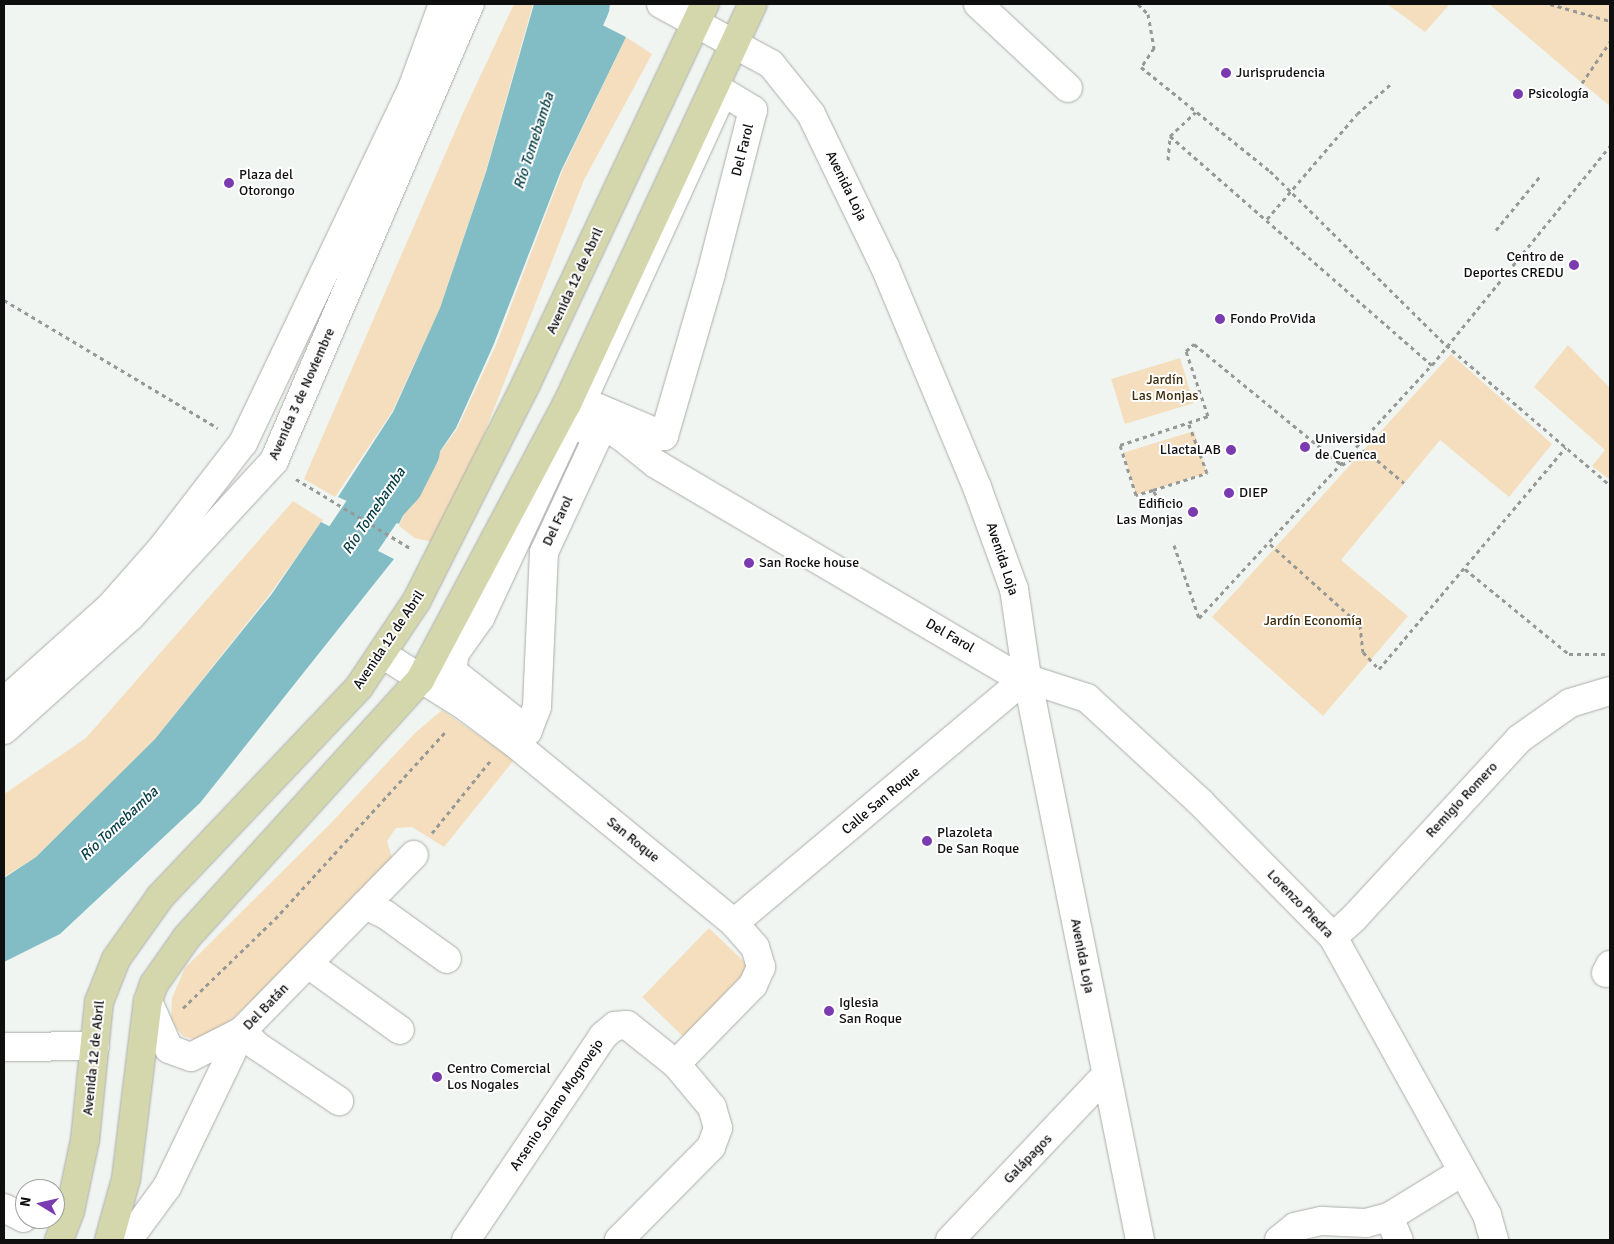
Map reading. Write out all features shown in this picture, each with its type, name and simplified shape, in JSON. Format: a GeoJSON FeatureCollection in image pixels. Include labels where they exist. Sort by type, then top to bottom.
{"type":"FeatureCollection","features":[{"type":"Feature","properties":{"kind":"main road"},"geometry":{"type":"LineString","coordinates":[[109,1240],[126,1179],[148,1001],[154,984],[187,937],[420,680],[575,402],[753,4]]}},
{"type":"Feature","properties":{"kind":"main road","name":"Avenida 12 de Abril"},"geometry":{"type":"LineString","coordinates":[[59,1240],[70,1212],[85,1140],[104,982],[129,936],[160,897],[346,701],[382,654],[442,556],[539,357],[695,16]]}},
{"type":"Feature","properties":{"kind":"street","name":"Avenida 3 de Noviembre"},"geometry":{"type":"LineString","coordinates":[[4,702],[110,607],[162,548],[243,443],[412,86],[443,4]]}},
{"type":"Feature","properties":{"kind":"street","name":"Avenida 3 de Noviembre"},"geometry":{"type":"LineString","coordinates":[[4,730],[131,616],[284,469],[470,4]]}},
{"type":"Feature","properties":{"kind":"street","name":"Avenida Loja"},"geometry":{"type":"LineString","coordinates":[[661,4],[695,16],[734,45],[771,64],[811,114],[885,266],[977,487],[1014,589],[1027,677],[1105,1076],[1140,1240]]}},
{"type":"Feature","properties":{"kind":"street"},"geometry":{"type":"LineString","coordinates":[[978,4],[1068,88]]}},
{"type":"Feature","properties":{"kind":"street","name":"Del Farol"},"geometry":{"type":"LineString","coordinates":[[723,92],[753,110],[709,283],[664,436],[575,402],[723,92]]}},
{"type":"Feature","properties":{"kind":"street","name":"Del Farol"},"geometry":{"type":"LineString","coordinates":[[575,402],[656,464],[1013,674],[1027,677]]}},
{"type":"Feature","properties":{"kind":"street","name":"Del Farol"},"geometry":{"type":"LineString","coordinates":[[572,421],[597,438],[544,552],[538,707],[528,731],[452,671],[455,652],[480,618],[572,421]]}},
{"type":"Feature","properties":{"kind":"street","name":"San Roque"},"geometry":{"type":"LineString","coordinates":[[382,654],[420,680],[466,707],[513,742],[734,923],[755,947],[761,967],[753,985],[676,1064]]}},
{"type":"Feature","properties":{"kind":"street","name":"Calle San Roque"},"geometry":{"type":"LineString","coordinates":[[734,923],[1027,677]]}},
{"type":"Feature","properties":{"kind":"street","name":"Lorenzo Piedra"},"geometry":{"type":"LineString","coordinates":[[1027,677],[1086,698],[1201,803],[1333,936],[1487,1215],[1494,1240]]}},
{"type":"Feature","properties":{"kind":"street","name":"Remigio Romero"},"geometry":{"type":"LineString","coordinates":[[1333,936],[1354,918],[1519,739],[1570,703],[1610,691]]}},
{"type":"Feature","properties":{"kind":"street","name":"Del Batán"},"geometry":{"type":"LineString","coordinates":[[128,1240],[167,1187],[242,1031],[414,855]]}},
{"type":"Feature","properties":{"kind":"street"},"geometry":{"type":"LineString","coordinates":[[365,905],[386,916],[447,959]]}},
{"type":"Feature","properties":{"kind":"street"},"geometry":{"type":"LineString","coordinates":[[308,964],[400,1030]]}},
{"type":"Feature","properties":{"kind":"street"},"geometry":{"type":"LineString","coordinates":[[148,1001],[158,1029],[169,1049],[191,1057],[242,1031],[257,1046],[339,1101]]}},
{"type":"Feature","properties":{"kind":"street","name":"Arsenio Solano Mogrovejo"},"geometry":{"type":"LineString","coordinates":[[466,1240],[603,1036],[615,1026],[627,1025],[676,1064],[712,1107],[718,1128],[711,1147],[620,1240]]}},
{"type":"Feature","properties":{"kind":"street"},"geometry":{"type":"LineString","coordinates":[[4,1047],[95,1046]]}},
{"type":"Feature","properties":{"kind":"street","name":"Galápagos"},"geometry":{"type":"LineString","coordinates":[[950,1240],[1105,1076]]}},
{"type":"Feature","properties":{"kind":"street"},"geometry":{"type":"LineString","coordinates":[[1279,1240],[1295,1227],[1322,1221],[1366,1223],[1394,1229],[1462,1172]]}},
{"type":"Feature","properties":{"kind":"path"},"geometry":{"type":"LineString","coordinates":[[1138,4],[1148,14],[1154,48],[1141,67],[1290,190],[1446,345],[1610,484]]}},
{"type":"Feature","properties":{"kind":"path"},"geometry":{"type":"LineString","coordinates":[[1550,4],[1610,21]]}},
{"type":"Feature","properties":{"kind":"path"},"geometry":{"type":"LineString","coordinates":[[1582,83],[1610,42]]}},
{"type":"Feature","properties":{"kind":"path"},"geometry":{"type":"LineString","coordinates":[[1267,219],[1357,114],[1393,82]]}},
{"type":"Feature","properties":{"kind":"path"},"geometry":{"type":"LineString","coordinates":[[1168,160],[1170,136],[1196,112]]}},
{"type":"Feature","properties":{"kind":"path"},"geometry":{"type":"LineString","coordinates":[[1170,136],[1432,365]]}},
{"type":"Feature","properties":{"kind":"path"},"geometry":{"type":"LineString","coordinates":[[1174,545],[1199,618],[1270,544],[1432,365],[1446,345],[1610,146]]}},
{"type":"Feature","properties":{"kind":"path"},"geometry":{"type":"LineString","coordinates":[[1496,230],[1541,175]]}},
{"type":"Feature","properties":{"kind":"path"},"geometry":{"type":"LineString","coordinates":[[4,300],[243,443]]}},
{"type":"Feature","properties":{"kind":"path"},"geometry":{"type":"LineString","coordinates":[[1188,422],[1207,473],[1136,495],[1120,445],[1188,422],[1208,416],[1186,351],[1194,344],[1342,465]]}},
{"type":"Feature","properties":{"kind":"path"},"geometry":{"type":"LineString","coordinates":[[1270,544],[1360,625],[1363,652],[1379,670],[1566,447]]}},
{"type":"Feature","properties":{"kind":"path"},"geometry":{"type":"LineString","coordinates":[[1342,465],[1365,450],[1404,483]]}},
{"type":"Feature","properties":{"kind":"path"},"geometry":{"type":"LineString","coordinates":[[284,469],[414,551]]}},
{"type":"Feature","properties":{"kind":"path"},"geometry":{"type":"LineString","coordinates":[[1153,490],[1156,495]]}},
{"type":"Feature","properties":{"kind":"path"},"geometry":{"type":"LineString","coordinates":[[1465,569],[1569,654],[1610,654]]}},
{"type":"Feature","properties":{"kind":"path"},"geometry":{"type":"LineString","coordinates":[[158,1029],[171,1021],[275,919],[466,707]]}},
{"type":"Feature","properties":{"kind":"path"},"geometry":{"type":"LineString","coordinates":[[414,855],[500,750],[513,742]]}},
{"type":"Feature","properties":{"kind":"green space"},"geometry":{"type":"Polygon","coordinates":[[[514,4],[533,4],[485,174],[439,311],[392,412],[335,497],[304,479],[463,113],[514,4]]]}},
{"type":"Feature","properties":{"kind":"green space"},"geometry":{"type":"Polygon","coordinates":[[[1387,4],[1450,4],[1425,32],[1387,4]]]}},
{"type":"Feature","properties":{"kind":"green space"},"geometry":{"type":"Polygon","coordinates":[[[1489,4],[1610,4],[1610,106],[1582,83],[1489,4]]]}},
{"type":"Feature","properties":{"kind":"green space"},"geometry":{"type":"Polygon","coordinates":[[[626,37],[652,54],[584,180],[473,462],[432,542],[415,538],[399,526],[417,484],[457,429],[496,345],[563,169],[626,37]]]}},
{"type":"Feature","properties":{"kind":"green space"},"geometry":{"type":"Polygon","coordinates":[[[1568,345],[1610,388],[1610,480],[1592,466],[1605,450],[1534,387],[1568,345]]]}},
{"type":"Feature","properties":{"kind":"green space","name":"Jardín Economía"},"geometry":{"type":"Polygon","coordinates":[[[1451,354],[1552,444],[1509,497],[1440,440],[1341,560],[1408,616],[1323,716],[1212,617],[1451,354]]]}},
{"type":"Feature","properties":{"kind":"green space","name":"Jardín Las Monjas"},"geometry":{"type":"Polygon","coordinates":[[[1180,358],[1194,403],[1125,424],[1111,379],[1180,358]]]}},
{"type":"Feature","properties":{"kind":"green space","name":"Jardín Las Monjas"},"geometry":{"type":"Polygon","coordinates":[[[1194,431],[1207,473],[1136,495],[1123,453],[1194,431]]]}},
{"type":"Feature","properties":{"kind":"green space"},"geometry":{"type":"Polygon","coordinates":[[[293,501],[323,520],[270,594],[155,739],[36,857],[4,877],[4,794],[86,738],[293,501]]]}},
{"type":"Feature","properties":{"kind":"green space"},"geometry":{"type":"Polygon","coordinates":[[[442,710],[514,760],[444,847],[412,827],[396,828],[387,841],[394,864],[222,1029],[199,1041],[183,1036],[171,1021],[172,998],[185,968],[330,824],[415,733],[442,710]]]}},
{"type":"Feature","properties":{"kind":"green space"},"geometry":{"type":"Polygon","coordinates":[[[709,928],[750,968],[683,1037],[642,997],[709,928]]]}},
{"type":"Feature","properties":{"kind":"water"},"geometry":{"type":"Polygon","coordinates":[[[534,4],[561,4],[626,37],[561,171],[493,346],[456,428],[417,485],[399,524],[338,497],[393,412],[440,308],[486,172],[534,4]]]}},
{"type":"Feature","properties":{"kind":"water"},"geometry":{"type":"Polygon","coordinates":[[[321,522],[394,559],[200,803],[60,934],[4,962],[4,878],[36,857],[155,739],[271,595],[321,522]]]}},
{"type":"Feature","properties":{"kind":"waterway","name":"Río Tomebamba"},"geometry":{"type":"LineString","coordinates":[[552,83],[562,51],[583,4]]}},
{"type":"Feature","properties":{"kind":"waterway","name":"Río Tomebamba"},"geometry":{"type":"LineString","coordinates":[[312,600],[377,504],[397,482],[413,451]]}},
{"type":"Feature","properties":{"kind":"place","name":"Jurisprudencia"},"geometry":{"type":"Point","coordinates":[1226,73]}},
{"type":"Feature","properties":{"kind":"place","name":"Psicología"},"geometry":{"type":"Point","coordinates":[1518,94]}},
{"type":"Feature","properties":{"kind":"place","name":"Plaza del Otorongo"},"geometry":{"type":"Point","coordinates":[229,183]}},
{"type":"Feature","properties":{"kind":"place","name":"Centro de Deportes CREDU"},"geometry":{"type":"Point","coordinates":[1574,265]}},
{"type":"Feature","properties":{"kind":"place","name":"Fondo ProVida"},"geometry":{"type":"Point","coordinates":[1220,319]}},
{"type":"Feature","properties":{"kind":"place","name":"Universidad de Cuenca"},"geometry":{"type":"Point","coordinates":[1305,447]}},
{"type":"Feature","properties":{"kind":"place","name":"LlactaLAB"},"geometry":{"type":"Point","coordinates":[1231,450]}},
{"type":"Feature","properties":{"kind":"place","name":"DIEP"},"geometry":{"type":"Point","coordinates":[1229,493]}},
{"type":"Feature","properties":{"kind":"place","name":"Edificio Las Monjas"},"geometry":{"type":"Point","coordinates":[1193,512]}},
{"type":"Feature","properties":{"kind":"place","name":"San Rocke house"},"geometry":{"type":"Point","coordinates":[749,563]}},
{"type":"Feature","properties":{"kind":"place","name":"Plazoleta De San Roque"},"geometry":{"type":"Point","coordinates":[927,841]}},
{"type":"Feature","properties":{"kind":"place","name":"Iglesia San Roque"},"geometry":{"type":"Point","coordinates":[829,1011]}},
{"type":"Feature","properties":{"kind":"place","name":"Centro Comercial Los Nogales"},"geometry":{"type":"Point","coordinates":[437,1077]}}]}
